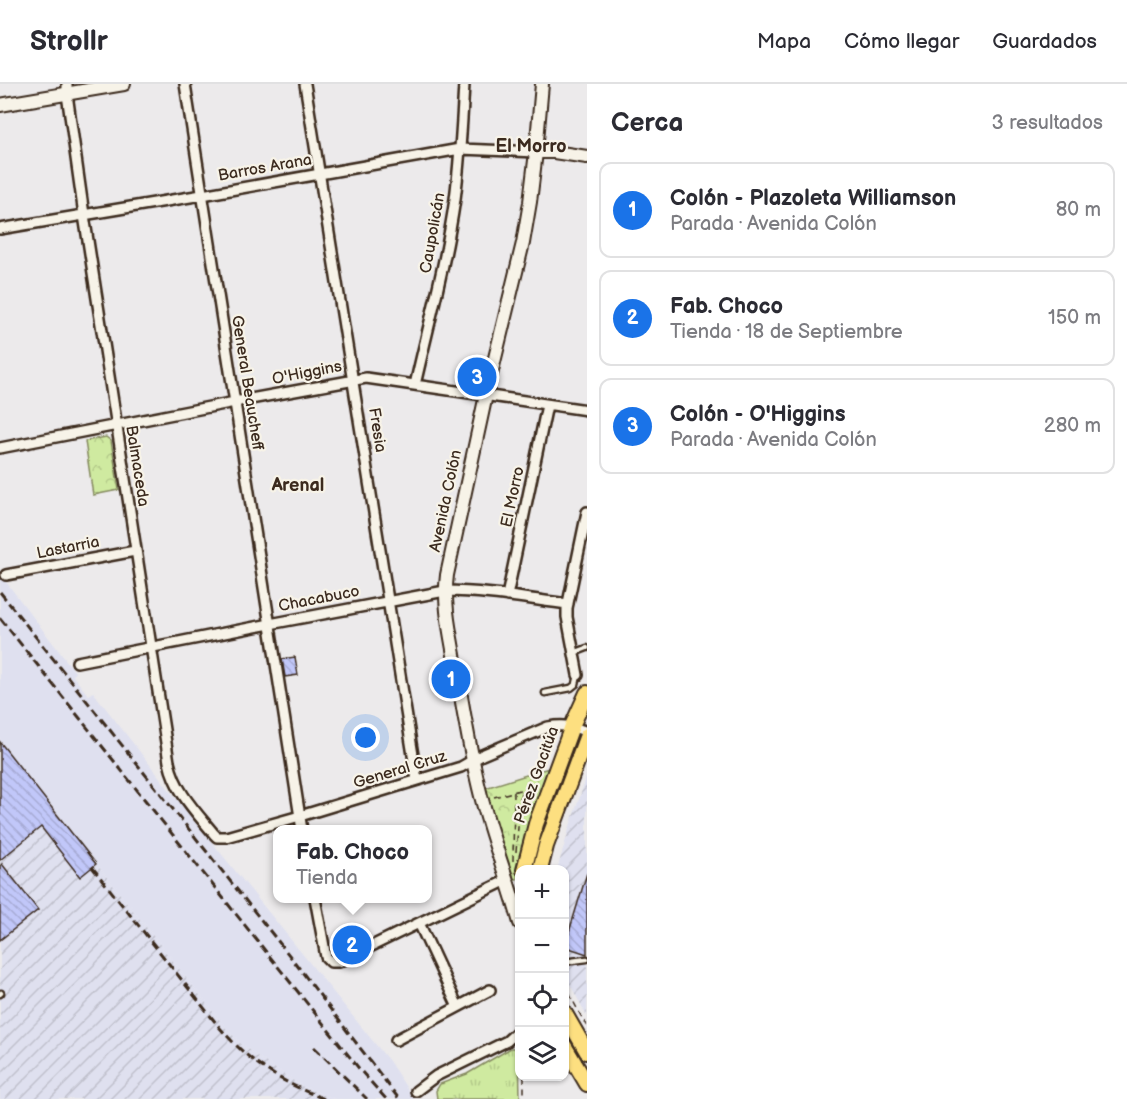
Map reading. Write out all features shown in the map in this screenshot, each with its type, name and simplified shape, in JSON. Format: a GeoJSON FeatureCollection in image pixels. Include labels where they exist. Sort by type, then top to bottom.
{"type":"FeatureCollection","features":[{"type":"Feature","properties":{"kind":"main road"},"geometry":{"type":"LineString","coordinates":[[0,105],[67,89],[124,84]]}},
{"type":"Feature","properties":{"kind":"main road","name":"Avenida Colón"},"geometry":{"type":"LineString","coordinates":[[518,919],[485,812],[473,760],[446,591],[447,575],[486,395],[523,243],[536,152],[542,84]]}},
{"type":"Feature","properties":{"kind":"main road"},"geometry":{"type":"LineString","coordinates":[[536,152],[587,157]]}},
{"type":"Feature","properties":{"kind":"main road","name":"Pérez Gacitúa"},"geometry":{"type":"LineString","coordinates":[[518,865],[528,850],[572,726],[587,693]]}},
{"type":"Feature","properties":{"kind":"main road","name":"Pérez Gacitúa"},"geometry":{"type":"LineString","coordinates":[[541,865],[550,834],[587,734]]}},
{"type":"Feature","properties":{"kind":"main road"},"geometry":{"type":"LineString","coordinates":[[569,1021],[587,1052]]}},
{"type":"Feature","properties":{"kind":"main road"},"geometry":{"type":"LineString","coordinates":[[569,1053],[587,1084]]}},
{"type":"Feature","properties":{"kind":"street","name":"General Beaucheff"},"geometry":{"type":"LineString","coordinates":[[185,84],[301,825]]}},
{"type":"Feature","properties":{"kind":"street","name":"Fresia"},"geometry":{"type":"LineString","coordinates":[[306,84],[417,780]]}},
{"type":"Feature","properties":{"kind":"street","name":"Caupolicán"},"geometry":{"type":"LineString","coordinates":[[415,385],[448,243],[460,149],[464,84]]}},
{"type":"Feature","properties":{"kind":"street","name":"Balmaceda"},"geometry":{"type":"LineString","coordinates":[[67,89],[116,426],[170,768],[185,798],[217,837]]}},
{"type":"Feature","properties":{"kind":"street","name":"Barros Arana"},"geometry":{"type":"LineString","coordinates":[[0,229],[460,149],[536,152]]}},
{"type":"Feature","properties":{"kind":"street","name":"O'Higgins"},"geometry":{"type":"LineString","coordinates":[[0,448],[366,378],[587,410]]}},
{"type":"Feature","properties":{"kind":"street","name":"El Morro"},"geometry":{"type":"LineString","coordinates":[[507,596],[547,405]]}},
{"type":"Feature","properties":{"kind":"street"},"geometry":{"type":"LineString","coordinates":[[578,675],[567,616],[587,512]]}},
{"type":"Feature","properties":{"kind":"street","name":"Lastarria"},"geometry":{"type":"LineString","coordinates":[[6,575],[135,551]]}},
{"type":"Feature","properties":{"kind":"street","name":"Chacabuco"},"geometry":{"type":"LineString","coordinates":[[78,662],[446,591],[568,604]]}},
{"type":"Feature","properties":{"kind":"street","name":"General Cruz"},"geometry":{"type":"LineString","coordinates":[[217,837],[226,837],[300,816],[461,767],[482,755],[548,727],[572,726],[587,734]]}},
{"type":"Feature","properties":{"kind":"street"},"geometry":{"type":"LineString","coordinates":[[316,903],[324,953],[331,962],[339,962],[507,880]]}},
{"type":"Feature","properties":{"kind":"street"},"geometry":{"type":"LineString","coordinates":[[419,923],[458,1007]]}},
{"type":"Feature","properties":{"kind":"street"},"geometry":{"type":"LineString","coordinates":[[396,1040],[490,990]]}},
{"type":"Feature","properties":{"kind":"street"},"geometry":{"type":"LineString","coordinates":[[416,1092],[436,1076],[507,1041],[515,1033]]}},
{"type":"Feature","properties":{"kind":"lane"},"geometry":{"type":"LineString","coordinates":[[574,653],[587,648]]}},
{"type":"Feature","properties":{"kind":"lane"},"geometry":{"type":"LineString","coordinates":[[545,693],[571,688],[577,682],[578,675]]}},
{"type":"Feature","properties":{"kind":"lane"},"geometry":{"type":"LineString","coordinates":[[569,961],[587,959]]}},
{"type":"Feature","properties":{"kind":"path"},"geometry":{"type":"LineString","coordinates":[[490,798],[543,784]]}},
{"type":"Feature","properties":{"kind":"path"},"geometry":{"type":"LineString","coordinates":[[517,865],[521,790]]}},
{"type":"Feature","properties":{"kind":"path"},"geometry":{"type":"LineString","coordinates":[[514,792],[517,865]]}},
{"type":"Feature","properties":{"kind":"path"},"geometry":{"type":"LineString","coordinates":[[569,994],[587,1028]]}},
{"type":"Feature","properties":{"kind":"path"},"geometry":{"type":"LineString","coordinates":[[524,1081],[524,1099]]}},
{"type":"Feature","properties":{"kind":"shaded area"},"geometry":{"type":"Polygon","coordinates":[[[0,574],[75,672],[73,676],[88,695],[93,692],[389,1061],[414,1099],[334,1099],[303,1087],[241,1044],[225,1027],[0,742],[0,574]]]}},
{"type":"Feature","properties":{"kind":"shaded area"},"geometry":{"type":"Polygon","coordinates":[[[0,742],[225,1027],[259,1058],[303,1087],[334,1099],[0,1099],[0,742]]]}},
{"type":"Feature","properties":{"kind":"shaded area"},"geometry":{"type":"Polygon","coordinates":[[[587,775],[587,1016],[569,982],[569,865],[558,865],[587,775]]]}},
{"type":"Feature","properties":{"kind":"green space"},"geometry":{"type":"Polygon","coordinates":[[[106,437],[111,441],[119,490],[93,495],[85,441],[106,437]]]}},
{"type":"Feature","properties":{"kind":"green space"},"geometry":{"type":"Polygon","coordinates":[[[552,767],[520,865],[515,865],[515,879],[512,879],[494,826],[485,788],[552,767]]]}},
{"type":"Feature","properties":{"kind":"green space"},"geometry":{"type":"Polygon","coordinates":[[[511,1048],[515,1048],[515,1081],[520,1081],[520,1099],[437,1099],[436,1091],[440,1084],[467,1074],[511,1048]]]}},
{"type":"Feature","properties":{"kind":"building"},"geometry":{"type":"Polygon","coordinates":[[[295,657],[298,675],[285,677],[282,659],[295,657]]]}},
{"type":"Feature","properties":{"kind":"building"},"geometry":{"type":"Polygon","coordinates":[[[0,742],[96,864],[80,877],[41,827],[0,860],[0,742]]]}},
{"type":"Feature","properties":{"kind":"building"},"geometry":{"type":"Polygon","coordinates":[[[2,864],[38,910],[0,940],[0,866],[2,864]]]}},
{"type":"Feature","properties":{"kind":"building"},"geometry":{"type":"Polygon","coordinates":[[[587,873],[587,954],[569,948],[569,932],[587,873]]]}},
{"type":"Feature","properties":{"kind":"railway"},"geometry":{"type":"LineString","coordinates":[[0,592],[293,960],[399,1099]]}},
{"type":"Feature","properties":{"kind":"railway"},"geometry":{"type":"LineString","coordinates":[[0,618],[361,1071],[386,1099]]}},
{"type":"Feature","properties":{"kind":"railway"},"geometry":{"type":"LineString","coordinates":[[92,867],[232,1041],[268,1071],[324,1099]]}},
{"type":"Feature","properties":{"kind":"railway"},"geometry":{"type":"LineString","coordinates":[[314,1047],[367,1099]]}},
{"type":"Feature","properties":{"kind":"place","name":"Colón - O'Higgins"},"geometry":{"type":"Point","coordinates":[477,377]}},
{"type":"Feature","properties":{"kind":"place","name":"Colón - Plazoleta Williamson"},"geometry":{"type":"Point","coordinates":[451,679]}},
{"type":"Feature","properties":{"kind":"place","name":"Fab. Choco"},"geometry":{"type":"Point","coordinates":[352,945]}},
{"type":"Feature","properties":{"kind":"district","name":"El Morro"},"geometry":{"type":"Point","coordinates":[531,146]}},
{"type":"Feature","properties":{"kind":"district","name":"Arenal"},"geometry":{"type":"Point","coordinates":[298,485]}}]}
